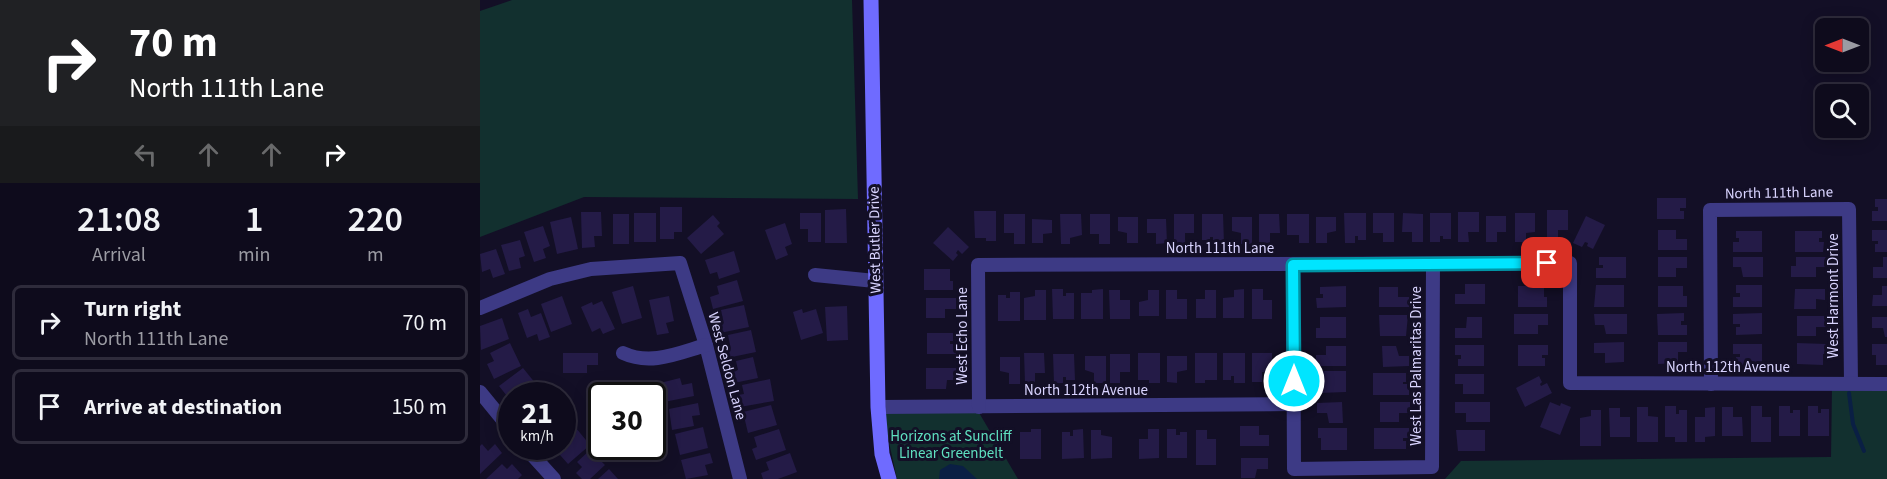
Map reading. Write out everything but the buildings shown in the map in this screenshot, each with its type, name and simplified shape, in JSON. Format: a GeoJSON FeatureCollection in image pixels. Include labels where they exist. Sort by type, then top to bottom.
{"type":"FeatureCollection","features":[{"type":"Feature","properties":{"kind":"street","name":"West Butler Drive"},"geometry":{"type":"LineString","coordinates":[[871,0],[878,407],[882,454],[889,479]]}},
{"type":"Feature","properties":{"kind":"street","name":"North 111th Lane"},"geometry":{"type":"LineString","coordinates":[[1711,384],[1710,210],[1849,209]]}},
{"type":"Feature","properties":{"kind":"street","name":"West Harmont Drive"},"geometry":{"type":"LineString","coordinates":[[1849,209],[1851,383]]}},
{"type":"Feature","properties":{"kind":"street","name":"West Seldon Lane"},"geometry":{"type":"LineString","coordinates":[[480,308],[550,279],[581,272],[680,263],[706,345],[740,479]]}},
{"type":"Feature","properties":{"kind":"street","name":"North 111th Lane"},"geometry":{"type":"LineString","coordinates":[[978,265],[1570,263],[1570,383]]}},
{"type":"Feature","properties":{"kind":"street","name":"West Las Palmaritas Drive"},"geometry":{"type":"LineString","coordinates":[[1294,404],[1294,469],[1432,467],[1433,264]]}},
{"type":"Feature","properties":{"kind":"street","name":"West Echo Lane"},"geometry":{"type":"LineString","coordinates":[[978,265],[979,407]]}},
{"type":"Feature","properties":{"kind":"street"},"geometry":{"type":"LineString","coordinates":[[1293,265],[1294,404]]}},
{"type":"Feature","properties":{"kind":"street"},"geometry":{"type":"LineString","coordinates":[[815,275],[875,281]]}},
{"type":"Feature","properties":{"kind":"street"},"geometry":{"type":"LineString","coordinates":[[623,353],[635,359],[658,359],[706,345]]}},
{"type":"Feature","properties":{"kind":"street","name":"North 112th Avenue"},"geometry":{"type":"LineString","coordinates":[[1570,383],[1887,384]]}},
{"type":"Feature","properties":{"kind":"street"},"geometry":{"type":"LineString","coordinates":[[480,392],[498,414]]}},
{"type":"Feature","properties":{"kind":"street","name":"North 112th Avenue"},"geometry":{"type":"LineString","coordinates":[[878,407],[1294,404]]}},
{"type":"Feature","properties":{"kind":"street"},"geometry":{"type":"LineString","coordinates":[[537,460],[554,479]]}},
{"type":"Feature","properties":{"kind":"green space"},"geometry":{"type":"Polygon","coordinates":[[[512,0],[852,0],[858,199],[584,197],[480,237],[480,11],[512,0]]]}},
{"type":"Feature","properties":{"kind":"green space"},"geometry":{"type":"Polygon","coordinates":[[[1832,387],[1887,387],[1887,479],[1445,479],[1461,461],[1831,457],[1832,387]]]}},
{"type":"Feature","properties":{"kind":"green space","name":"Horizons at Suncliff Linear Greenbelt"},"geometry":{"type":"Polygon","coordinates":[[[978,411],[1018,479],[897,479],[884,412],[978,411]]]}},
{"type":"Feature","properties":{"kind":"water"},"geometry":{"type":"Polygon","coordinates":[[[950,464],[963,466],[977,479],[939,479],[940,470],[950,464]]]}},
{"type":"Feature","properties":{"kind":"waterway"},"geometry":{"type":"LineString","coordinates":[[1849,393],[1853,424],[1864,451]]}},
{"type":"Feature","properties":{"kind":"route"},"geometry":{"type":"LineString","coordinates":[[1294,381],[1293,265],[1547,263]]}}]}
